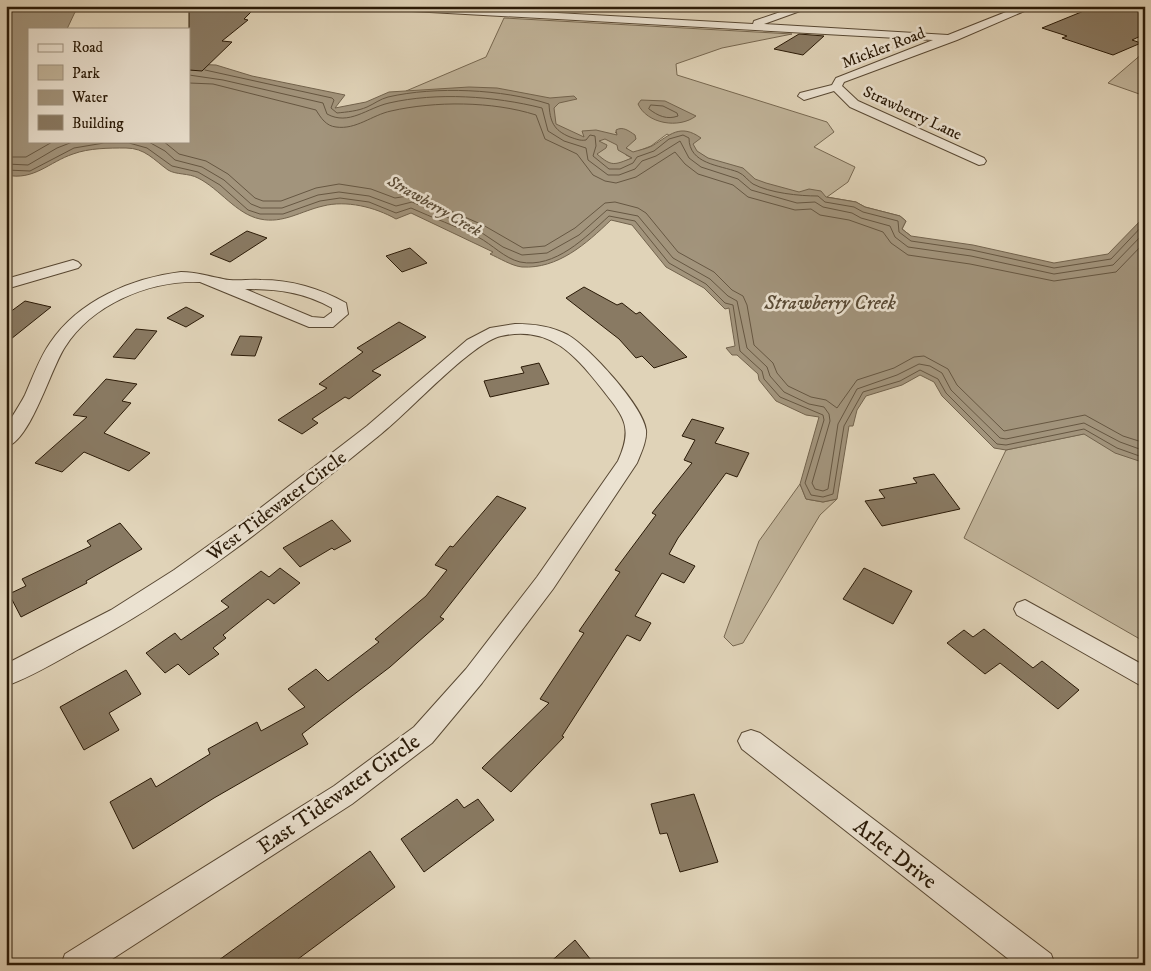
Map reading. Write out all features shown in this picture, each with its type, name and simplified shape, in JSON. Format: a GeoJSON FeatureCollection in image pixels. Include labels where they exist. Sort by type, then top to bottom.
{"type":"FeatureCollection","features":[{"type":"Feature","properties":{"kind":"street"},"geometry":{"type":"LineString","coordinates":[[376,6],[953,38]]}},
{"type":"Feature","properties":{"kind":"street"},"geometry":{"type":"LineString","coordinates":[[749,26],[809,6]]}},
{"type":"Feature","properties":{"kind":"street","name":"Mickler Road"},"geometry":{"type":"LineString","coordinates":[[804,96],[836,87],[840,80],[953,38],[1031,6]]}},
{"type":"Feature","properties":{"kind":"street","name":"Strawberry Lane"},"geometry":{"type":"LineString","coordinates":[[836,87],[854,104],[979,160]]}},
{"type":"Feature","properties":{"kind":"street"},"geometry":{"type":"LineString","coordinates":[[6,284],[72,265]]}},
{"type":"Feature","properties":{"kind":"street"},"geometry":{"type":"LineString","coordinates":[[6,441],[28,412],[46,364],[58,343],[76,322],[94,307],[148,284],[174,278],[200,277],[309,322],[327,323],[340,314],[340,306],[328,298],[294,285],[220,284]]}},
{"type":"Feature","properties":{"kind":"street","name":"West Tidewater Circle"},"geometry":{"type":"LineString","coordinates":[[6,676],[97,630],[156,594],[228,543],[375,430],[475,341],[495,332],[518,328],[534,329],[553,334],[570,342],[593,365],[631,414],[638,431],[636,445]]}},
{"type":"Feature","properties":{"kind":"street","name":"East Tidewater Circle"},"geometry":{"type":"LineString","coordinates":[[76,965],[343,795],[422,735],[474,676],[545,583],[627,463],[636,445]]}},
{"type":"Feature","properties":{"kind":"street"},"geometry":{"type":"LineString","coordinates":[[1025,609],[1145,678]]}},
{"type":"Feature","properties":{"kind":"street","name":"Arlet Drive"},"geometry":{"type":"LineString","coordinates":[[751,741],[1040,965]]}},
{"type":"Feature","properties":{"kind":"green space"},"geometry":{"type":"Polygon","coordinates":[[[504,18],[792,34],[722,48],[676,64],[677,75],[827,122],[834,132],[814,147],[855,167],[848,182],[827,197],[856,202],[865,207],[900,216],[906,221],[902,229],[911,236],[804,193],[758,188],[667,134],[651,146],[633,153],[626,148],[628,144],[636,139],[615,132],[622,139],[626,155],[632,158],[619,164],[611,164],[406,91],[486,57],[504,18]]]}},
{"type":"Feature","properties":{"kind":"green space"},"geometry":{"type":"Polygon","coordinates":[[[1143,53],[1145,96],[1108,83],[1143,53]]]}},
{"type":"Feature","properties":{"kind":"green space"},"geometry":{"type":"Polygon","coordinates":[[[1145,417],[1145,642],[964,538],[1006,450],[1083,434],[1145,417]]]}},
{"type":"Feature","properties":{"kind":"green space"},"geometry":{"type":"Polygon","coordinates":[[[800,484],[806,499],[823,502],[837,499],[820,515],[743,643],[733,646],[724,637],[759,541],[800,484]]]}},
{"type":"Feature","properties":{"kind":"water","name":"Strawberry Creek"},"geometry":{"type":"Polygon","coordinates":[[[6,6],[91,6],[75,12],[67,28],[28,28],[28,142],[190,142],[190,64],[216,65],[252,76],[345,95],[335,108],[366,102],[389,92],[469,87],[497,88],[550,98],[574,96],[577,99],[559,103],[554,108],[556,124],[584,137],[582,131],[596,130],[617,135],[616,130],[624,129],[635,135],[636,139],[626,148],[633,152],[652,146],[675,132],[687,131],[701,138],[693,144],[697,151],[708,158],[743,168],[755,179],[766,183],[799,192],[809,189],[821,191],[826,197],[856,202],[865,207],[900,216],[906,221],[902,229],[911,236],[973,245],[1054,263],[1108,254],[1145,216],[1145,463],[1115,453],[1084,434],[1006,450],[994,448],[942,396],[934,382],[920,375],[902,385],[866,396],[857,410],[853,426],[849,426],[837,499],[823,502],[806,499],[800,484],[819,417],[806,415],[776,401],[759,380],[758,374],[737,355],[732,355],[726,348],[735,346],[729,308],[725,309],[704,288],[666,267],[632,225],[611,220],[592,238],[571,253],[548,264],[522,267],[501,260],[490,254],[493,252],[411,213],[396,219],[370,208],[351,204],[332,204],[276,220],[260,219],[243,212],[214,188],[198,178],[171,172],[149,155],[139,150],[106,148],[86,151],[64,157],[33,173],[16,176],[6,175],[6,6]],[[605,139],[599,141],[607,145],[606,148],[597,154],[610,163],[632,158],[618,150],[617,145],[605,139]]]}},
{"type":"Feature","properties":{"kind":"water"},"geometry":{"type":"Polygon","coordinates":[[[641,100],[665,101],[696,116],[689,120],[673,123],[656,120],[642,111],[638,104],[641,100]]]}},
{"type":"Feature","properties":{"kind":"building"},"geometry":{"type":"Polygon","coordinates":[[[1096,6],[1145,6],[1145,34],[1132,40],[1141,43],[1113,55],[1062,38],[1067,36],[1042,28],[1096,6]]]}},
{"type":"Feature","properties":{"kind":"building"},"geometry":{"type":"Polygon","coordinates":[[[189,9],[252,11],[244,19],[248,20],[222,41],[232,42],[202,71],[190,70],[189,9]]]}},
{"type":"Feature","properties":{"kind":"building"},"geometry":{"type":"Polygon","coordinates":[[[799,34],[824,36],[803,55],[774,49],[799,34]]]}},
{"type":"Feature","properties":{"kind":"building"},"geometry":{"type":"Polygon","coordinates":[[[247,231],[267,238],[230,262],[210,254],[247,231]]]}},
{"type":"Feature","properties":{"kind":"building"},"geometry":{"type":"Polygon","coordinates":[[[410,248],[427,263],[402,272],[386,256],[410,248]]]}},
{"type":"Feature","properties":{"kind":"building"},"geometry":{"type":"Polygon","coordinates":[[[584,287],[617,305],[622,303],[636,314],[640,312],[687,357],[654,368],[642,356],[636,358],[619,339],[566,298],[584,287]]]}},
{"type":"Feature","properties":{"kind":"building"},"geometry":{"type":"Polygon","coordinates":[[[25,301],[51,307],[6,343],[6,315],[25,301]]]}},
{"type":"Feature","properties":{"kind":"building"},"geometry":{"type":"Polygon","coordinates":[[[186,307],[204,316],[186,327],[167,318],[186,307]]]}},
{"type":"Feature","properties":{"kind":"building"},"geometry":{"type":"Polygon","coordinates":[[[399,322],[426,337],[372,371],[381,375],[349,399],[345,397],[312,419],[318,423],[302,434],[278,420],[327,388],[319,384],[363,352],[357,348],[399,322]]]}},
{"type":"Feature","properties":{"kind":"building"},"geometry":{"type":"Polygon","coordinates":[[[136,329],[157,331],[135,359],[113,357],[136,329]]]}},
{"type":"Feature","properties":{"kind":"building"},"geometry":{"type":"Polygon","coordinates":[[[240,336],[262,337],[255,356],[231,355],[240,336]]]}},
{"type":"Feature","properties":{"kind":"building"},"geometry":{"type":"Polygon","coordinates":[[[539,363],[549,384],[490,397],[484,381],[524,373],[521,367],[539,363]]]}},
{"type":"Feature","properties":{"kind":"building"},"geometry":{"type":"Polygon","coordinates":[[[106,379],[137,384],[122,401],[131,403],[104,433],[150,453],[129,471],[84,452],[62,472],[35,463],[87,417],[73,415],[106,379]]]}},
{"type":"Feature","properties":{"kind":"building"},"geometry":{"type":"Polygon","coordinates":[[[692,419],[724,428],[715,443],[749,453],[737,477],[726,473],[678,538],[669,554],[695,566],[684,583],[662,573],[635,616],[651,623],[640,641],[627,635],[562,736],[564,737],[511,792],[482,768],[549,703],[540,699],[584,633],[579,631],[620,572],[615,570],[656,515],[652,513],[692,463],[684,460],[695,440],[682,436],[692,419]]]}},
{"type":"Feature","properties":{"kind":"building"},"geometry":{"type":"Polygon","coordinates":[[[934,474],[960,509],[882,526],[865,501],[885,498],[879,490],[917,483],[913,478],[934,474]]]}},
{"type":"Feature","properties":{"kind":"building"},"geometry":{"type":"Polygon","coordinates":[[[497,496],[526,508],[440,617],[444,619],[390,667],[302,734],[308,744],[214,798],[133,849],[110,802],[151,778],[156,787],[210,754],[208,749],[257,722],[261,731],[305,707],[288,689],[316,669],[328,681],[379,642],[375,639],[426,596],[447,570],[435,565],[450,546],[453,547],[497,496]]]}},
{"type":"Feature","properties":{"kind":"building"},"geometry":{"type":"Polygon","coordinates":[[[332,520],[351,541],[334,550],[332,548],[300,567],[283,548],[332,520]]]}},
{"type":"Feature","properties":{"kind":"building"},"geometry":{"type":"Polygon","coordinates":[[[120,523],[142,549],[86,581],[87,583],[21,617],[9,594],[26,586],[22,579],[91,546],[87,541],[120,523]]]}},
{"type":"Feature","properties":{"kind":"building"},"geometry":{"type":"Polygon","coordinates":[[[280,568],[300,583],[274,604],[268,599],[223,635],[226,638],[213,648],[219,654],[189,675],[178,664],[165,673],[146,653],[175,633],[181,640],[229,607],[221,601],[261,571],[269,577],[280,568]]]}},
{"type":"Feature","properties":{"kind":"building"},"geometry":{"type":"Polygon","coordinates":[[[864,568],[912,591],[893,624],[843,599],[864,568]]]}},
{"type":"Feature","properties":{"kind":"building"},"geometry":{"type":"Polygon","coordinates":[[[984,629],[1033,668],[1042,661],[1079,690],[1058,709],[1000,663],[985,674],[947,643],[964,630],[973,637],[984,629]]]}},
{"type":"Feature","properties":{"kind":"building"},"geometry":{"type":"Polygon","coordinates":[[[126,670],[141,694],[109,713],[119,730],[84,750],[60,707],[126,670]]]}},
{"type":"Feature","properties":{"kind":"building"},"geometry":{"type":"Polygon","coordinates":[[[694,794],[718,862],[680,872],[667,833],[660,834],[651,804],[694,794]]]}},
{"type":"Feature","properties":{"kind":"building"},"geometry":{"type":"Polygon","coordinates":[[[457,799],[464,808],[478,799],[494,820],[424,872],[401,839],[457,799]]]}},
{"type":"Feature","properties":{"kind":"building"},"geometry":{"type":"Polygon","coordinates":[[[370,851],[395,887],[290,965],[212,965],[370,851]]]}},
{"type":"Feature","properties":{"kind":"building"},"geometry":{"type":"Polygon","coordinates":[[[575,940],[595,965],[547,965],[575,940]]]}}]}
